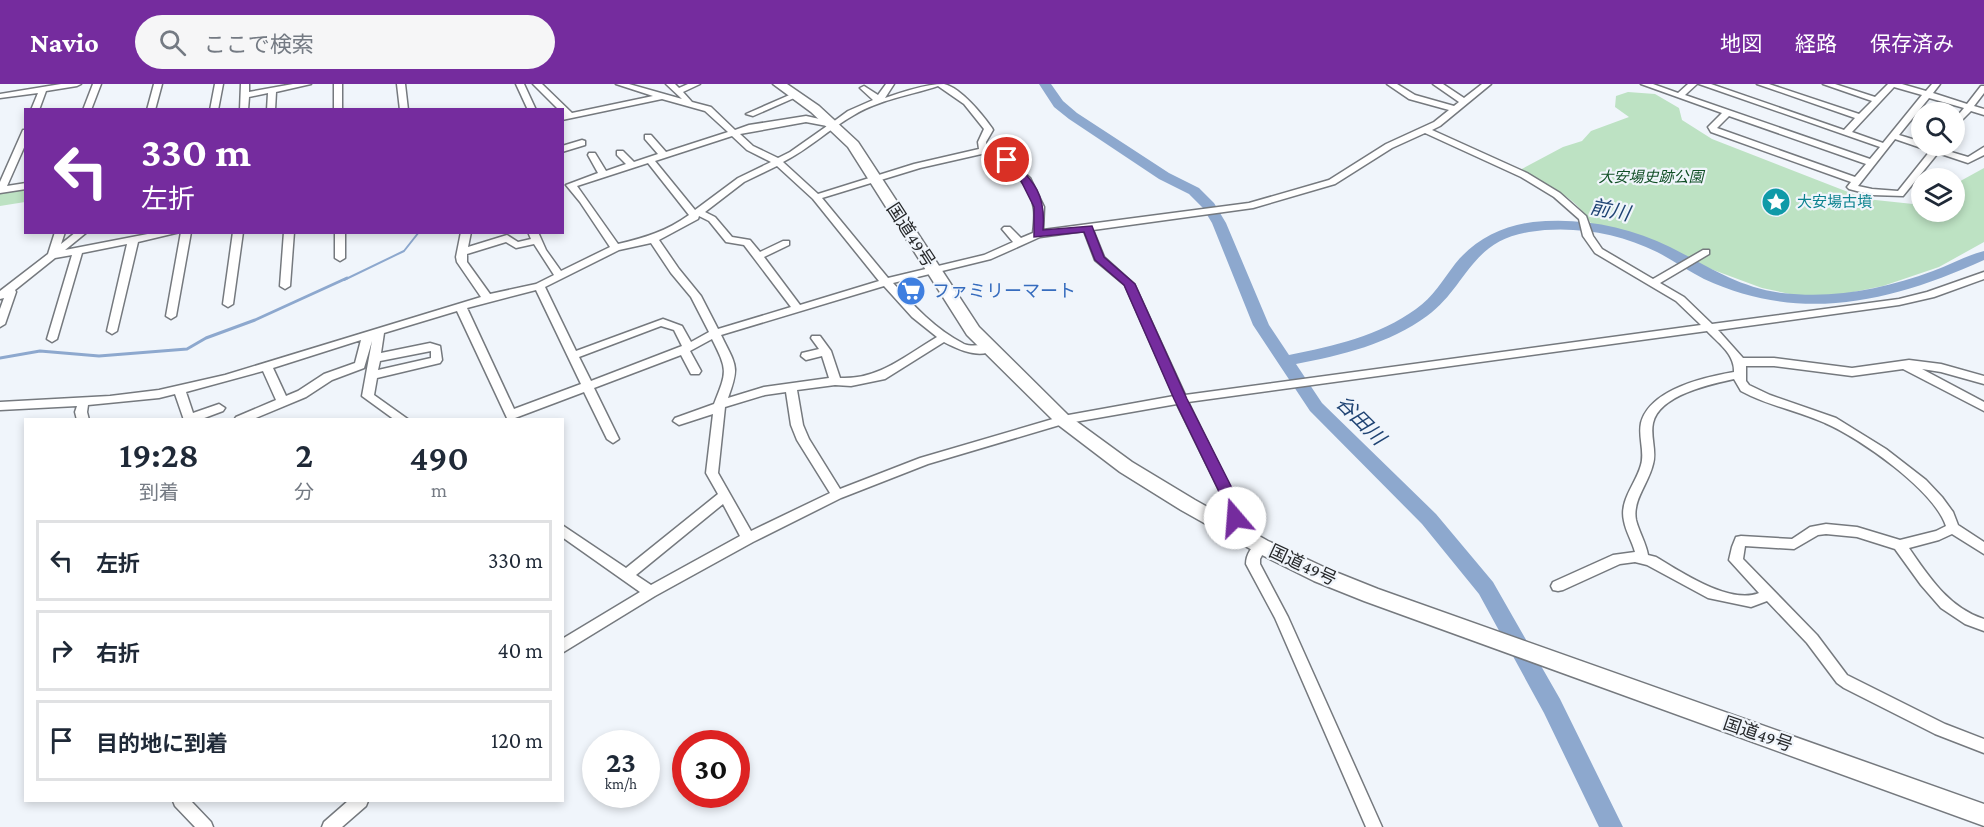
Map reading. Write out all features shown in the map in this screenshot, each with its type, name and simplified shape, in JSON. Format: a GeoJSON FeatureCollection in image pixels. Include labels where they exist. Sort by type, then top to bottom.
{"type":"FeatureCollection","features":[{"type":"Feature","properties":{"kind":"highway","name":"国道49号"},"geometry":{"type":"LineString","coordinates":[[779,84],[797,95],[834,125],[853,145],[973,331],[989,349],[1063,420],[1126,467],[1188,505],[1262,546],[1331,579],[1483,636],[1984,815]]}},
{"type":"Feature","properties":{"kind":"street"},"geometry":{"type":"LineString","coordinates":[[0,96],[77,84]]}},
{"type":"Feature","properties":{"kind":"street"},"geometry":{"type":"LineString","coordinates":[[88,108],[97,84]]}},
{"type":"Feature","properties":{"kind":"street"},"geometry":{"type":"LineString","coordinates":[[152,108],[158,84]]}},
{"type":"Feature","properties":{"kind":"street"},"geometry":{"type":"LineString","coordinates":[[214,108],[219,84]]}},
{"type":"Feature","properties":{"kind":"street"},"geometry":{"type":"LineString","coordinates":[[244,108],[245,84]]}},
{"type":"Feature","properties":{"kind":"street"},"geometry":{"type":"LineString","coordinates":[[245,95],[308,84]]}},
{"type":"Feature","properties":{"kind":"street"},"geometry":{"type":"LineString","coordinates":[[338,84],[338,108]]}},
{"type":"Feature","properties":{"kind":"street"},"geometry":{"type":"LineString","coordinates":[[401,84],[404,108]]}},
{"type":"Feature","properties":{"kind":"street"},"geometry":{"type":"LineString","coordinates":[[520,84],[531,108]]}},
{"type":"Feature","properties":{"kind":"street"},"geometry":{"type":"LineString","coordinates":[[537,84],[558,108]]}},
{"type":"Feature","properties":{"kind":"street"},"geometry":{"type":"LineString","coordinates":[[620,84],[708,109],[750,148],[778,162],[816,197],[916,315],[944,338],[965,349],[989,349]]}},
{"type":"Feature","properties":{"kind":"street"},"geometry":{"type":"LineString","coordinates":[[674,87],[696,84]]}},
{"type":"Feature","properties":{"kind":"street"},"geometry":{"type":"LineString","coordinates":[[874,102],[890,84]]}},
{"type":"Feature","properties":{"kind":"street"},"geometry":{"type":"LineString","coordinates":[[0,406],[110,400],[179,389],[267,366],[487,298],[539,286],[616,248],[653,239],[673,231],[741,180],[778,162],[851,113],[874,102],[939,84],[967,102],[988,128],[981,143],[986,150],[1007,160],[1024,178],[1040,207],[1038,234]]}},
{"type":"Feature","properties":{"kind":"street"},"geometry":{"type":"LineString","coordinates":[[1391,84],[1412,97],[1454,110]]}},
{"type":"Feature","properties":{"kind":"street"},"geometry":{"type":"LineString","coordinates":[[1437,84],[1466,102]]}},
{"type":"Feature","properties":{"kind":"street"},"geometry":{"type":"LineString","coordinates":[[461,307],[511,415],[686,349],[714,334],[885,281],[987,257],[1038,234],[1180,216],[1271,201],[1332,182],[1389,146],[1440,122],[1485,84]]}},
{"type":"Feature","properties":{"kind":"street"},"geometry":{"type":"LineString","coordinates":[[1648,84],[1872,163]]}},
{"type":"Feature","properties":{"kind":"street"},"geometry":{"type":"LineString","coordinates":[[1679,96],[1693,84]]}},
{"type":"Feature","properties":{"kind":"street"},"geometry":{"type":"LineString","coordinates":[[1703,84],[1884,146]]}},
{"type":"Feature","properties":{"kind":"street"},"geometry":{"type":"LineString","coordinates":[[1761,84],[1861,117]]}},
{"type":"Feature","properties":{"kind":"street"},"geometry":{"type":"LineString","coordinates":[[1827,84],[1877,100]]}},
{"type":"Feature","properties":{"kind":"street"},"geometry":{"type":"LineString","coordinates":[[1846,133],[1893,84],[1984,112]]}},
{"type":"Feature","properties":{"kind":"street"},"geometry":{"type":"LineString","coordinates":[[1930,156],[1898,195],[1852,187],[1936,84]]}},
{"type":"Feature","properties":{"kind":"street"},"geometry":{"type":"LineString","coordinates":[[674,87],[692,104]]}},
{"type":"Feature","properties":{"kind":"street"},"geometry":{"type":"LineString","coordinates":[[1965,114],[1984,88]]}},
{"type":"Feature","properties":{"kind":"street"},"geometry":{"type":"LineString","coordinates":[[36,108],[43,89]]}},
{"type":"Feature","properties":{"kind":"street"},"geometry":{"type":"LineString","coordinates":[[270,108],[272,90]]}},
{"type":"Feature","properties":{"kind":"street"},"geometry":{"type":"LineString","coordinates":[[863,92],[874,102]]}},
{"type":"Feature","properties":{"kind":"street"},"geometry":{"type":"LineString","coordinates":[[750,114],[797,95]]}},
{"type":"Feature","properties":{"kind":"street"},"geometry":{"type":"LineString","coordinates":[[566,117],[663,96]]}},
{"type":"Feature","properties":{"kind":"street"},"geometry":{"type":"LineString","coordinates":[[842,108],[851,113]]}},
{"type":"Feature","properties":{"kind":"street"},"geometry":{"type":"LineString","coordinates":[[1727,112],[1712,127],[1714,130],[1857,181]]}},
{"type":"Feature","properties":{"kind":"street"},"geometry":{"type":"LineString","coordinates":[[1769,128],[1785,112]]}},
{"type":"Feature","properties":{"kind":"street"},"geometry":{"type":"LineString","coordinates":[[567,187],[733,132],[799,119],[813,119],[834,125]]}},
{"type":"Feature","properties":{"kind":"street"},"geometry":{"type":"LineString","coordinates":[[1426,130],[1544,185],[1584,223],[1598,251],[1684,302],[1728,346],[1740,368],[1740,382],[1751,392],[1832,421],[1878,447],[1935,498],[1950,517],[1953,528],[1984,549]]}},
{"type":"Feature","properties":{"kind":"street"},"geometry":{"type":"LineString","coordinates":[[648,136],[664,155]]}},
{"type":"Feature","properties":{"kind":"street"},"geometry":{"type":"LineString","coordinates":[[1894,136],[1911,141]]}},
{"type":"Feature","properties":{"kind":"street"},"geometry":{"type":"LineString","coordinates":[[1,190],[24,137]]}},
{"type":"Feature","properties":{"kind":"street"},"geometry":{"type":"LineString","coordinates":[[564,148],[582,143]]}},
{"type":"Feature","properties":{"kind":"street"},"geometry":{"type":"LineString","coordinates":[[816,197],[934,162],[986,150]]}},
{"type":"Feature","properties":{"kind":"street"},"geometry":{"type":"LineString","coordinates":[[1958,156],[1968,160],[1978,156],[1984,150]]}},
{"type":"Feature","properties":{"kind":"street"},"geometry":{"type":"LineString","coordinates":[[620,153],[632,165]]}},
{"type":"Feature","properties":{"kind":"street"},"geometry":{"type":"LineString","coordinates":[[592,155],[603,174]]}},
{"type":"Feature","properties":{"kind":"street"},"geometry":{"type":"LineString","coordinates":[[650,160],[697,215],[712,219],[729,240],[744,241],[759,256],[797,308]]}},
{"type":"Feature","properties":{"kind":"street"},"geometry":{"type":"LineString","coordinates":[[1,190],[24,186]]}},
{"type":"Feature","properties":{"kind":"street"},"geometry":{"type":"LineString","coordinates":[[567,187],[585,199],[603,232],[616,248]]}},
{"type":"Feature","properties":{"kind":"street"},"geometry":{"type":"LineString","coordinates":[[1007,228],[1020,243]]}},
{"type":"Feature","properties":{"kind":"street"},"geometry":{"type":"LineString","coordinates":[[1089,228],[1099,258],[1129,284],[1232,504],[1237,531]]}},
{"type":"Feature","properties":{"kind":"street"},"geometry":{"type":"LineString","coordinates":[[52,256],[59,234]]}},
{"type":"Feature","properties":{"kind":"street"},"geometry":{"type":"LineString","coordinates":[[4,293],[80,234]]}},
{"type":"Feature","properties":{"kind":"street"},"geometry":{"type":"LineString","coordinates":[[52,256],[166,234]]}},
{"type":"Feature","properties":{"kind":"street"},"geometry":{"type":"LineString","coordinates":[[171,316],[186,234]]}},
{"type":"Feature","properties":{"kind":"street"},"geometry":{"type":"LineString","coordinates":[[228,304],[238,234]]}},
{"type":"Feature","properties":{"kind":"street"},"geometry":{"type":"LineString","coordinates":[[285,286],[289,234]]}},
{"type":"Feature","properties":{"kind":"street"},"geometry":{"type":"LineString","coordinates":[[340,234],[340,258]]}},
{"type":"Feature","properties":{"kind":"street"},"geometry":{"type":"LineString","coordinates":[[466,234],[462,262],[487,298]]}},
{"type":"Feature","properties":{"kind":"street"},"geometry":{"type":"LineString","coordinates":[[462,252],[507,238],[516,244],[535,237],[559,275]]}},
{"type":"Feature","properties":{"kind":"street"},"geometry":{"type":"LineString","coordinates":[[653,239],[696,296],[731,370],[720,405],[712,473],[747,538]]}},
{"type":"Feature","properties":{"kind":"street"},"geometry":{"type":"LineString","coordinates":[[112,332],[133,241]]}},
{"type":"Feature","properties":{"kind":"street"},"geometry":{"type":"LineString","coordinates":[[759,256],[786,243]]}},
{"type":"Feature","properties":{"kind":"street"},"geometry":{"type":"LineString","coordinates":[[52,339],[78,251]]}},
{"type":"Feature","properties":{"kind":"street"},"geometry":{"type":"LineString","coordinates":[[1653,283],[1706,252]]}},
{"type":"Feature","properties":{"kind":"street"},"geometry":{"type":"LineString","coordinates":[[564,646],[650,592],[747,538],[837,495],[924,461],[1063,420],[1181,399],[1899,302],[1930,295],[1984,275]]}},
{"type":"Feature","properties":{"kind":"street"},"geometry":{"type":"LineString","coordinates":[[539,286],[613,439]]}},
{"type":"Feature","properties":{"kind":"street"},"geometry":{"type":"LineString","coordinates":[[0,324],[11,292],[4,293]]}},
{"type":"Feature","properties":{"kind":"street"},"geometry":{"type":"LineString","coordinates":[[572,356],[663,322],[666,326],[678,328],[695,371]]}},
{"type":"Feature","properties":{"kind":"street"},"geometry":{"type":"LineString","coordinates":[[374,334],[375,358],[368,396],[400,418]]}},
{"type":"Feature","properties":{"kind":"street"},"geometry":{"type":"LineString","coordinates":[[245,418],[302,394],[328,377],[360,365],[374,334]]}},
{"type":"Feature","properties":{"kind":"street"},"geometry":{"type":"LineString","coordinates":[[816,338],[826,351],[835,381]]}},
{"type":"Feature","properties":{"kind":"street"},"geometry":{"type":"LineString","coordinates":[[679,421],[720,405],[791,387],[835,381],[851,382],[881,376],[944,338]]}},
{"type":"Feature","properties":{"kind":"street"},"geometry":{"type":"LineString","coordinates":[[372,375],[436,360],[436,349],[430,347],[375,358]]}},
{"type":"Feature","properties":{"kind":"street"},"geometry":{"type":"LineString","coordinates":[[806,357],[826,351]]}},
{"type":"Feature","properties":{"kind":"street"},"geometry":{"type":"LineString","coordinates":[[1642,558],[1629,515],[1632,501],[1648,464],[1646,434],[1648,418],[1655,408],[1676,393],[1740,368],[1774,362],[1852,372],[1905,365],[1927,365],[1984,380]]}},
{"type":"Feature","properties":{"kind":"street"},"geometry":{"type":"LineString","coordinates":[[1905,365],[1984,407]]}},
{"type":"Feature","properties":{"kind":"street"},"geometry":{"type":"LineString","coordinates":[[267,366],[284,402]]}},
{"type":"Feature","properties":{"kind":"street"},"geometry":{"type":"LineString","coordinates":[[791,387],[797,424],[803,440],[837,495]]}},
{"type":"Feature","properties":{"kind":"street"},"geometry":{"type":"LineString","coordinates":[[179,389],[189,418]]}},
{"type":"Feature","properties":{"kind":"street"},"geometry":{"type":"LineString","coordinates":[[82,418],[83,402]]}},
{"type":"Feature","properties":{"kind":"street"},"geometry":{"type":"LineString","coordinates":[[195,418],[219,408]]}},
{"type":"Feature","properties":{"kind":"street"},"geometry":{"type":"LineString","coordinates":[[627,575],[725,495]]}},
{"type":"Feature","properties":{"kind":"street"},"geometry":{"type":"LineString","coordinates":[[1953,528],[1939,535],[1900,545],[1857,532],[1826,528],[1815,530],[1794,544],[1741,541],[1736,560],[1820,648],[1842,679],[1854,688],[1940,729],[1984,746]]}},
{"type":"Feature","properties":{"kind":"street"},"geometry":{"type":"LineString","coordinates":[[564,531],[650,592]]}},
{"type":"Feature","properties":{"kind":"street"},"geometry":{"type":"LineString","coordinates":[[1900,545],[1925,581],[1944,602],[1963,618],[1984,625]]}},
{"type":"Feature","properties":{"kind":"street"},"geometry":{"type":"LineString","coordinates":[[1262,546],[1253,558],[1253,564],[1281,617],[1374,827]]}},
{"type":"Feature","properties":{"kind":"street"},"geometry":{"type":"LineString","coordinates":[[1558,586],[1618,559],[1642,558],[1708,593],[1751,602],[1768,594]]}},
{"type":"Feature","properties":{"kind":"street"},"geometry":{"type":"LineString","coordinates":[[182,802],[205,827]]}},
{"type":"Feature","properties":{"kind":"street"},"geometry":{"type":"LineString","coordinates":[[330,827],[359,802]]}},
{"type":"Feature","properties":{"kind":"green space","name":"大安場史跡公園"},"geometry":{"type":"Polygon","coordinates":[[[1628,92],[1655,94],[1679,108],[1682,120],[1712,139],[1866,199],[1911,204],[1911,222],[1965,222],[1965,178],[1984,168],[1984,242],[1939,267],[1883,286],[1829,297],[1804,297],[1762,288],[1592,225],[1586,215],[1570,199],[1520,170],[1563,147],[1582,141],[1591,131],[1629,117],[1615,107],[1616,96],[1628,92]]]}},
{"type":"Feature","properties":{"kind":"green space"},"geometry":{"type":"Polygon","coordinates":[[[24,188],[24,202],[0,206],[0,193],[24,188]]]}},
{"type":"Feature","properties":{"kind":"building","name":"ファミリーマート"},"geometry":{"type":"Polygon","coordinates":[[[912,283],[921,296],[911,299],[900,287],[912,283]]]}},
{"type":"Feature","properties":{"kind":"waterway","name":"谷田川"},"geometry":{"type":"LineString","coordinates":[[1045,84],[1058,104],[1073,116],[1164,176],[1194,191],[1209,206],[1219,223],[1261,325],[1316,407],[1429,519],[1486,588],[1552,706],[1611,827]]}},
{"type":"Feature","properties":{"kind":"waterway","name":"前川"},"geometry":{"type":"LineString","coordinates":[[1286,361],[1373,339],[1406,323],[1433,303],[1462,265],[1478,249],[1497,237],[1529,227],[1572,226],[1619,232],[1669,252],[1710,276],[1746,289],[1781,297],[1815,300],[1849,298],[1916,283],[1984,255]]}},
{"type":"Feature","properties":{"kind":"waterway"},"geometry":{"type":"LineString","coordinates":[[344,280],[404,251],[417,234]]}},
{"type":"Feature","properties":{"kind":"waterway"},"geometry":{"type":"LineString","coordinates":[[0,358],[40,351],[99,356],[187,349],[206,338],[255,320],[347,278]]}},
{"type":"Feature","properties":{"kind":"place","name":"大安場古墳"},"geometry":{"type":"Point","coordinates":[1776,202]}},
{"type":"Feature","properties":{"kind":"place","name":"ファミリーマート"},"geometry":{"type":"Point","coordinates":[911,291]}},
{"type":"Feature","properties":{"kind":"route"},"geometry":{"type":"LineString","coordinates":[[1007,160],[1020,172],[1040,207],[1038,234],[1089,228],[1099,258],[1129,284],[1232,504],[1235,518]]}}]}
